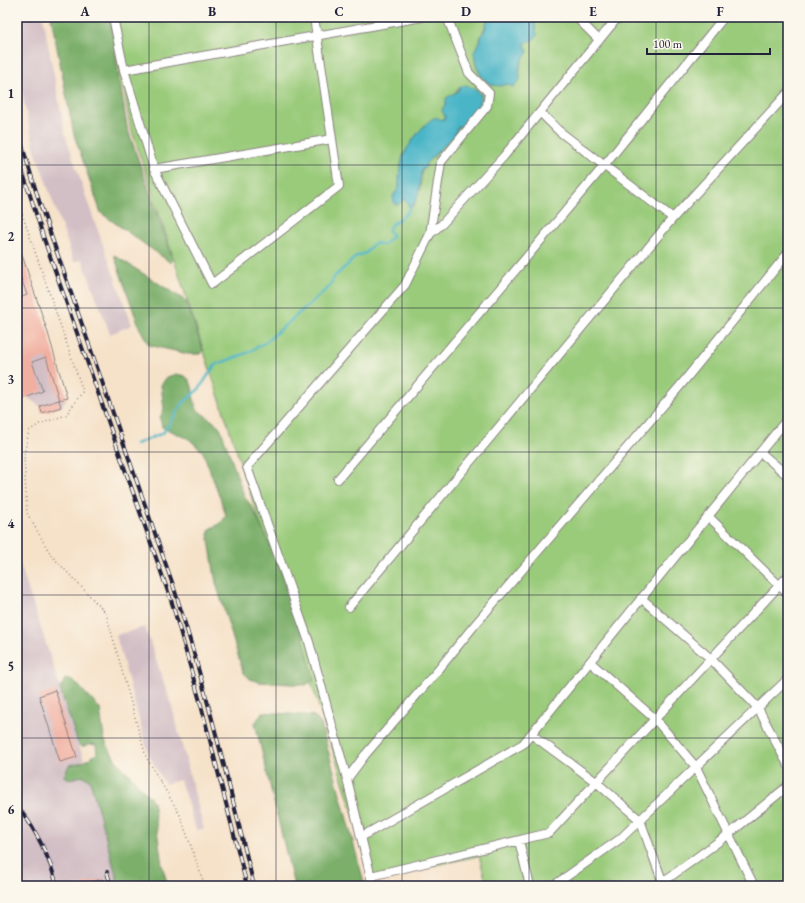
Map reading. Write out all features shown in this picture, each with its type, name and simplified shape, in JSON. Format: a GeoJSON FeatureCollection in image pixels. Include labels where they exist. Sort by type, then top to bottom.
{"type":"FeatureCollection","features":[{"type":"Feature","properties":{"kind":"lane"},"geometry":{"type":"LineString","coordinates":[[113,17],[124,70],[154,169],[212,284],[339,186],[314,17]]}},
{"type":"Feature","properties":{"kind":"lane"},"geometry":{"type":"LineString","coordinates":[[124,70],[422,17]]}},
{"type":"Feature","properties":{"kind":"lane"},"geometry":{"type":"LineString","coordinates":[[373,886],[347,779],[309,642],[247,467],[404,285],[430,234],[441,162],[487,106],[488,93],[469,73],[447,17]]}},
{"type":"Feature","properties":{"kind":"lane"},"geometry":{"type":"LineString","coordinates":[[576,17],[598,39]]}},
{"type":"Feature","properties":{"kind":"lane"},"geometry":{"type":"LineString","coordinates":[[430,234],[442,224],[504,156],[598,39],[618,17]]}},
{"type":"Feature","properties":{"kind":"lane"},"geometry":{"type":"LineString","coordinates":[[338,479],[604,166],[724,17]]}},
{"type":"Feature","properties":{"kind":"lane"},"geometry":{"type":"LineString","coordinates":[[349,607],[673,218],[788,93]]}},
{"type":"Feature","properties":{"kind":"lane"},"geometry":{"type":"LineString","coordinates":[[540,112],[559,131],[673,218]]}},
{"type":"Feature","properties":{"kind":"lane"},"geometry":{"type":"LineString","coordinates":[[154,169],[332,138]]}},
{"type":"Feature","properties":{"kind":"lane"},"geometry":{"type":"LineString","coordinates":[[347,779],[364,755],[680,386],[788,253]]}},
{"type":"Feature","properties":{"kind":"lane"},"geometry":{"type":"LineString","coordinates":[[361,836],[523,744],[788,418]]}},
{"type":"Feature","properties":{"kind":"lane"},"geometry":{"type":"LineString","coordinates":[[760,452],[788,476]]}},
{"type":"Feature","properties":{"kind":"lane"},"geometry":{"type":"LineString","coordinates":[[708,516],[788,594]]}},
{"type":"Feature","properties":{"kind":"lane"},"geometry":{"type":"LineString","coordinates":[[371,876],[549,833],[788,576]]}},
{"type":"Feature","properties":{"kind":"lane"},"geometry":{"type":"LineString","coordinates":[[641,598],[712,659],[758,708],[788,765]]}},
{"type":"Feature","properties":{"kind":"lane"},"geometry":{"type":"LineString","coordinates":[[590,662],[655,719],[696,767],[754,886]]}},
{"type":"Feature","properties":{"kind":"lane"},"geometry":{"type":"LineString","coordinates":[[553,886],[620,839],[788,679]]}},
{"type":"Feature","properties":{"kind":"lane"},"geometry":{"type":"LineString","coordinates":[[531,734],[596,782],[640,820],[661,885],[729,834],[788,786]]}},
{"type":"Feature","properties":{"kind":"lane"},"geometry":{"type":"LineString","coordinates":[[518,841],[530,886]]}},
{"type":"Feature","properties":{"kind":"lane"},"geometry":{"type":"LineString","coordinates":[[784,886],[788,884]]}},
{"type":"Feature","properties":{"kind":"path"},"geometry":{"type":"LineString","coordinates":[[17,199],[83,391],[66,415],[39,424],[29,431],[24,455],[27,513],[51,555],[106,613],[146,757],[180,815],[205,886]]}},
{"type":"Feature","properties":{"kind":"shaded area"},"geometry":{"type":"Polygon","coordinates":[[[17,17],[43,17],[65,134],[132,325],[110,334],[82,259],[74,262],[35,150],[17,64],[17,17]]]}},
{"type":"Feature","properties":{"kind":"shaded area"},"geometry":{"type":"Polygon","coordinates":[[[17,239],[48,333],[67,398],[61,407],[42,413],[40,406],[27,397],[20,400],[17,392],[17,239]]]}},
{"type":"Feature","properties":{"kind":"shaded area"},"geometry":{"type":"Polygon","coordinates":[[[17,555],[125,886],[17,886],[17,555]]]}},
{"type":"Feature","properties":{"kind":"shaded area"},"geometry":{"type":"Polygon","coordinates":[[[145,627],[172,707],[204,829],[196,830],[180,780],[165,784],[149,756],[116,635],[145,627]]]}},
{"type":"Feature","properties":{"kind":"green space"},"geometry":{"type":"Polygon","coordinates":[[[51,17],[110,17],[127,127],[173,259],[171,263],[101,213],[74,135],[51,17]]]}},
{"type":"Feature","properties":{"kind":"green space"},"geometry":{"type":"Polygon","coordinates":[[[111,17],[488,17],[474,57],[480,73],[487,82],[506,84],[520,80],[520,65],[528,52],[525,46],[526,41],[537,35],[534,21],[529,17],[788,17],[788,886],[487,886],[479,856],[374,878],[130,125],[111,17]],[[461,86],[446,103],[442,110],[445,117],[443,121],[427,124],[415,137],[403,155],[399,178],[399,188],[393,196],[405,199],[410,208],[414,205],[420,189],[422,169],[429,159],[454,136],[459,126],[466,122],[468,117],[479,107],[461,86]]]}},
{"type":"Feature","properties":{"kind":"green space"},"geometry":{"type":"Polygon","coordinates":[[[114,255],[186,301],[203,350],[200,354],[188,354],[149,345],[139,327],[114,255]]]}},
{"type":"Feature","properties":{"kind":"green space"},"geometry":{"type":"Polygon","coordinates":[[[176,374],[185,376],[191,383],[197,409],[220,427],[245,498],[251,505],[278,562],[302,633],[314,680],[306,685],[259,682],[250,679],[243,672],[216,583],[208,534],[211,528],[220,524],[226,516],[223,506],[203,452],[189,439],[162,427],[160,418],[164,409],[161,385],[167,377],[176,374]]]}},
{"type":"Feature","properties":{"kind":"green space"},"geometry":{"type":"Polygon","coordinates":[[[65,679],[74,681],[100,709],[104,739],[115,759],[153,801],[162,865],[168,886],[119,886],[90,780],[83,776],[69,779],[64,776],[69,765],[83,762],[97,754],[96,745],[89,744],[82,747],[78,743],[60,689],[65,679]]]}},
{"type":"Feature","properties":{"kind":"green space"},"geometry":{"type":"Polygon","coordinates":[[[263,712],[314,716],[321,724],[365,886],[294,886],[255,723],[263,712]]]}},
{"type":"Feature","properties":{"kind":"water"},"geometry":{"type":"Polygon","coordinates":[[[488,17],[529,17],[534,21],[537,35],[533,40],[526,42],[525,46],[528,52],[520,65],[520,80],[513,87],[506,84],[501,86],[493,85],[487,82],[480,74],[476,64],[474,52],[485,29],[488,17]]]}},
{"type":"Feature","properties":{"kind":"water"},"geometry":{"type":"Polygon","coordinates":[[[466,85],[477,90],[481,95],[479,107],[462,126],[458,126],[454,136],[426,163],[426,167],[422,169],[418,195],[414,204],[410,208],[405,199],[399,204],[394,204],[393,196],[399,188],[401,165],[408,148],[416,135],[430,120],[438,118],[443,120],[445,117],[442,110],[446,103],[446,98],[458,91],[461,86],[466,85]]]}},
{"type":"Feature","properties":{"kind":"building"},"geometry":{"type":"Polygon","coordinates":[[[17,243],[48,333],[67,398],[59,400],[46,357],[32,362],[43,391],[20,400],[17,392],[17,299],[27,295],[17,266],[17,243]]]}},
{"type":"Feature","properties":{"kind":"building"},"geometry":{"type":"Polygon","coordinates":[[[59,400],[61,407],[42,413],[40,406],[59,400]]]}},
{"type":"Feature","properties":{"kind":"building"},"geometry":{"type":"Polygon","coordinates":[[[55,690],[77,757],[60,762],[39,696],[55,690]]]}},
{"type":"Feature","properties":{"kind":"building"},"geometry":{"type":"Polygon","coordinates":[[[102,879],[104,886],[83,886],[83,884],[102,879]]]}},
{"type":"Feature","properties":{"kind":"waterway"},"geometry":{"type":"LineString","coordinates":[[136,444],[163,433],[183,403],[199,389],[215,365],[247,353],[266,342],[329,287],[335,276],[357,256],[366,253],[372,245],[376,243],[384,245],[392,237],[389,231],[390,226],[406,214],[410,208]]}},
{"type":"Feature","properties":{"kind":"railway"},"geometry":{"type":"LineString","coordinates":[[17,129],[40,204],[185,622],[226,772],[254,886]]}},
{"type":"Feature","properties":{"kind":"railway"},"geometry":{"type":"LineString","coordinates":[[17,154],[44,239],[173,606],[201,705],[247,886]]}},
{"type":"Feature","properties":{"kind":"railway"},"geometry":{"type":"LineString","coordinates":[[17,805],[30,824],[46,853],[57,886]]}},
{"type":"Feature","properties":{"kind":"railway"},"geometry":{"type":"LineString","coordinates":[[107,872],[111,886]]}}]}
